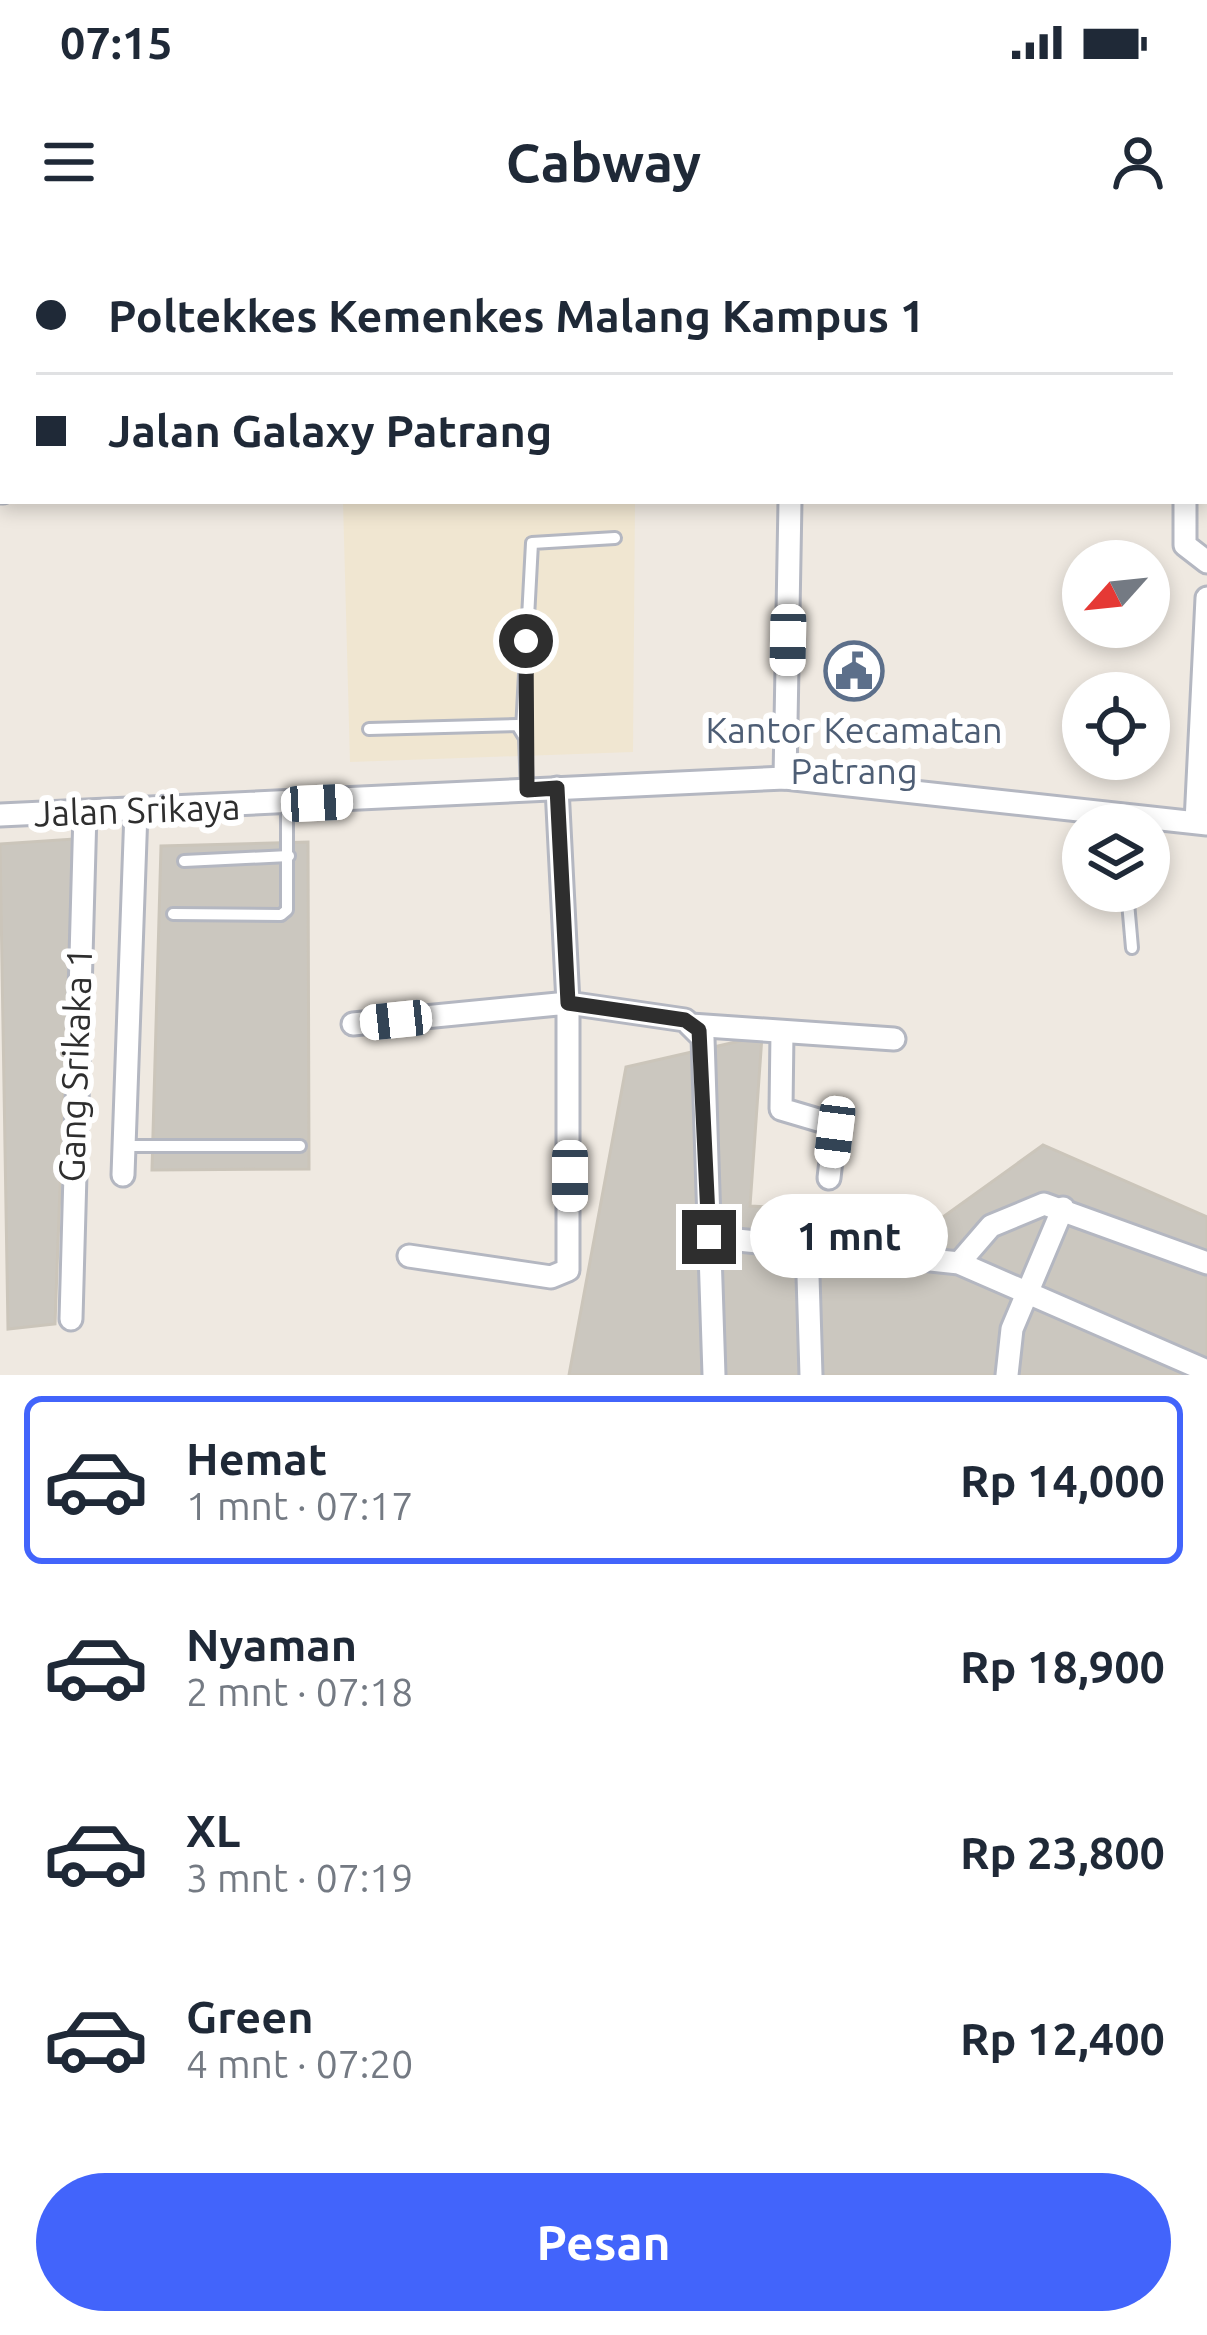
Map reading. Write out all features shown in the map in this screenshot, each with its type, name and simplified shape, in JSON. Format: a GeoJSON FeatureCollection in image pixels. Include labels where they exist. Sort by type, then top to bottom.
{"type":"FeatureCollection","features":[{"type":"Feature","properties":{"kind":"street"},"geometry":{"type":"LineString","coordinates":[[785,778],[790,504]]}},
{"type":"Feature","properties":{"kind":"street"},"geometry":{"type":"LineString","coordinates":[[1184,504],[1185,545],[1207,562]]}},
{"type":"Feature","properties":{"kind":"street"},"geometry":{"type":"LineString","coordinates":[[1201,823],[1207,598]]}},
{"type":"Feature","properties":{"kind":"street","name":"Jalan Srikaya"},"geometry":{"type":"LineString","coordinates":[[0,815],[785,778],[1062,811]]}},
{"type":"Feature","properties":{"kind":"street"},"geometry":{"type":"LineString","coordinates":[[410,1256],[551,1277],[568,1270],[568,1003],[557,788]]}},
{"type":"Feature","properties":{"kind":"street","name":"Gang Srikaka 1"},"geometry":{"type":"LineString","coordinates":[[71,1319],[85,812]]}},
{"type":"Feature","properties":{"kind":"street"},"geometry":{"type":"LineString","coordinates":[[123,1175],[136,812]]}},
{"type":"Feature","properties":{"kind":"street","name":"Jalan Srikaya"},"geometry":{"type":"LineString","coordinates":[[1170,821],[1201,823]]}},
{"type":"Feature","properties":{"kind":"street"},"geometry":{"type":"LineString","coordinates":[[353,1024],[568,1003],[692,1024],[894,1039]]}},
{"type":"Feature","properties":{"kind":"street"},"geometry":{"type":"LineString","coordinates":[[692,1024],[703,1038],[714,1375]]}},
{"type":"Feature","properties":{"kind":"street"},"geometry":{"type":"LineString","coordinates":[[782,1032],[781,1109],[835,1125],[830,1178]]}},
{"type":"Feature","properties":{"kind":"street"},"geometry":{"type":"LineString","coordinates":[[959,1263],[991,1226],[1044,1204],[1207,1264]]}},
{"type":"Feature","properties":{"kind":"street"},"geometry":{"type":"LineString","coordinates":[[1007,1375],[1012,1329],[1064,1208]]}},
{"type":"Feature","properties":{"kind":"street"},"geometry":{"type":"LineString","coordinates":[[709,1237],[807,1243],[959,1263],[1197,1371]]}},
{"type":"Feature","properties":{"kind":"street"},"geometry":{"type":"LineString","coordinates":[[807,1243],[811,1375]]}},
{"type":"Feature","properties":{"kind":"lane"},"geometry":{"type":"LineString","coordinates":[[527,790],[523,730],[532,543],[615,538]]}},
{"type":"Feature","properties":{"kind":"lane"},"geometry":{"type":"LineString","coordinates":[[369,729],[517,725],[523,730]]}},
{"type":"Feature","properties":{"kind":"lane"},"geometry":{"type":"LineString","coordinates":[[173,914],[281,915],[290,904],[287,804]]}},
{"type":"Feature","properties":{"kind":"lane"},"geometry":{"type":"LineString","coordinates":[[184,860],[289,856]]}},
{"type":"Feature","properties":{"kind":"lane"},"geometry":{"type":"LineString","coordinates":[[1129,912],[1132,948]]}},
{"type":"Feature","properties":{"kind":"lane"},"geometry":{"type":"LineString","coordinates":[[124,1146],[300,1147]]}},
{"type":"Feature","properties":{"kind":"shaded area"},"geometry":{"type":"Polygon","coordinates":[[[343,504],[635,504],[633,752],[350,762],[343,504]]]}},
{"type":"Feature","properties":{"kind":"building"},"geometry":{"type":"Polygon","coordinates":[[[73,839],[55,1324],[8,1329],[0,844],[73,839]]]}},
{"type":"Feature","properties":{"kind":"building"},"geometry":{"type":"Polygon","coordinates":[[[308,842],[309,1169],[152,1170],[161,846],[308,842]]]}},
{"type":"Feature","properties":{"kind":"building"},"geometry":{"type":"Polygon","coordinates":[[[762,1036],[750,1206],[943,1217],[1043,1145],[1207,1217],[1207,1375],[569,1375],[626,1067],[762,1036]]]}},
{"type":"Feature","properties":{"kind":"place","name":"Kantor Kecamatan Patrang"},"geometry":{"type":"Point","coordinates":[854,671]}},
{"type":"Feature","properties":{"kind":"route"},"geometry":{"type":"LineString","coordinates":[[526,641],[527,790],[557,788],[568,1003],[685,1020],[699,1030],[703,1038],[709,1237]]}}]}
